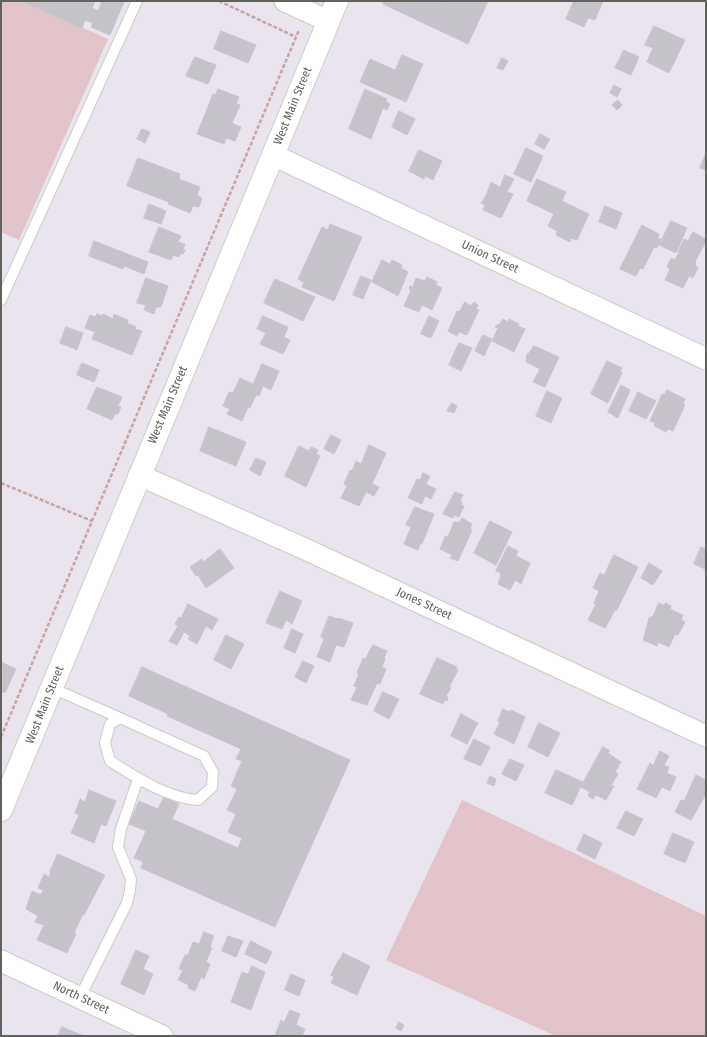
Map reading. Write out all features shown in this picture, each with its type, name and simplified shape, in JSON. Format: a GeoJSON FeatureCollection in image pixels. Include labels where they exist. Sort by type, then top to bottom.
{"type":"FeatureCollection","features":[{"type":"Feature","properties":{"kind":"main road","name":"West Main Street"},"geometry":{"type":"LineString","coordinates":[[1,810],[7,778],[52,688],[139,475],[337,1]]}},
{"type":"Feature","properties":{"kind":"street"},"geometry":{"type":"LineString","coordinates":[[285,1],[328,21]]}},
{"type":"Feature","properties":{"kind":"street","name":"Union Street"},"geometry":{"type":"LineString","coordinates":[[273,155],[706,359]]}},
{"type":"Feature","properties":{"kind":"street","name":"Jones Street"},"geometry":{"type":"LineString","coordinates":[[139,475],[320,556],[706,736]]}},
{"type":"Feature","properties":{"kind":"street","name":"North Street"},"geometry":{"type":"LineString","coordinates":[[1,961],[162,1036]]}},
{"type":"Feature","properties":{"kind":"lane"},"geometry":{"type":"LineString","coordinates":[[1,300],[137,1]]}},
{"type":"Feature","properties":{"kind":"lane"},"geometry":{"type":"LineString","coordinates":[[52,688],[120,718],[204,756],[213,772],[212,787],[198,800],[184,799],[138,779],[110,761],[105,743],[110,724],[120,718]]}},
{"type":"Feature","properties":{"kind":"lane"},"geometry":{"type":"LineString","coordinates":[[80,997],[127,903],[131,879],[118,847],[121,829],[138,779]]}},
{"type":"Feature","properties":{"kind":"path"},"geometry":{"type":"LineString","coordinates":[[220,1],[296,38]]}},
{"type":"Feature","properties":{"kind":"path"},"geometry":{"type":"LineString","coordinates":[[1,737],[300,29]]}},
{"type":"Feature","properties":{"kind":"path"},"geometry":{"type":"LineString","coordinates":[[1,483],[92,521]]}},
{"type":"Feature","properties":{"kind":"shaded area"},"geometry":{"type":"Polygon","coordinates":[[[1,1],[21,1],[108,39],[19,240],[1,232],[1,1]]]}},
{"type":"Feature","properties":{"kind":"shaded area"},"geometry":{"type":"Polygon","coordinates":[[[462,800],[706,916],[706,1036],[556,1036],[386,960],[462,800]]]}},
{"type":"Feature","properties":{"kind":"building"},"geometry":{"type":"Polygon","coordinates":[[[21,1],[95,1],[92,8],[98,11],[102,1],[124,2],[110,35],[91,27],[93,23],[85,20],[82,28],[21,1]]]}},
{"type":"Feature","properties":{"kind":"building"},"geometry":{"type":"Polygon","coordinates":[[[385,1],[443,1],[447,3],[448,1],[488,1],[468,44],[383,4],[385,1]]]}},
{"type":"Feature","properties":{"kind":"building"},"geometry":{"type":"Polygon","coordinates":[[[574,1],[603,1],[595,20],[588,18],[584,27],[566,19],[574,1]]]}},
{"type":"Feature","properties":{"kind":"building"},"geometry":{"type":"Polygon","coordinates":[[[654,26],[685,40],[669,73],[647,62],[653,48],[645,45],[654,26]]]}},
{"type":"Feature","properties":{"kind":"building"},"geometry":{"type":"Polygon","coordinates":[[[221,31],[256,45],[248,63],[214,49],[221,31]]]}},
{"type":"Feature","properties":{"kind":"building"},"geometry":{"type":"Polygon","coordinates":[[[624,50],[639,57],[631,75],[615,68],[624,50]]]}},
{"type":"Feature","properties":{"kind":"building"},"geometry":{"type":"Polygon","coordinates":[[[402,55],[423,64],[406,102],[360,82],[370,59],[395,70],[402,55]]]}},
{"type":"Feature","properties":{"kind":"building"},"geometry":{"type":"Polygon","coordinates":[[[195,57],[216,65],[208,84],[186,76],[195,57]]]}},
{"type":"Feature","properties":{"kind":"building"},"geometry":{"type":"Polygon","coordinates":[[[502,58],[508,61],[503,70],[497,68],[502,58]]]}},
{"type":"Feature","properties":{"kind":"building"},"geometry":{"type":"Polygon","coordinates":[[[614,85],[621,89],[617,97],[610,93],[614,85]]]}},
{"type":"Feature","properties":{"kind":"building"},"geometry":{"type":"Polygon","coordinates":[[[218,89],[239,97],[236,104],[240,105],[232,123],[241,127],[235,141],[226,138],[224,144],[197,134],[213,94],[215,95],[218,89]]]}},
{"type":"Feature","properties":{"kind":"building"},"geometry":{"type":"Polygon","coordinates":[[[365,89],[387,99],[386,102],[390,104],[387,110],[383,108],[371,139],[349,129],[365,89]]]}},
{"type":"Feature","properties":{"kind":"building"},"geometry":{"type":"Polygon","coordinates":[[[618,100],[622,105],[617,110],[612,105],[618,100]]]}},
{"type":"Feature","properties":{"kind":"building"},"geometry":{"type":"Polygon","coordinates":[[[399,111],[415,119],[407,135],[392,127],[399,111]]]}},
{"type":"Feature","properties":{"kind":"building"},"geometry":{"type":"Polygon","coordinates":[[[142,129],[150,132],[145,143],[137,139],[142,129]]]}},
{"type":"Feature","properties":{"kind":"building"},"geometry":{"type":"Polygon","coordinates":[[[540,134],[550,139],[544,149],[535,144],[540,134]]]}},
{"type":"Feature","properties":{"kind":"building"},"geometry":{"type":"Polygon","coordinates":[[[526,148],[543,156],[531,182],[514,174],[526,148]]]}},
{"type":"Feature","properties":{"kind":"building"},"geometry":{"type":"Polygon","coordinates":[[[419,150],[442,161],[433,180],[425,176],[424,179],[409,171],[419,150]]]}},
{"type":"Feature","properties":{"kind":"building"},"geometry":{"type":"Polygon","coordinates":[[[706,153],[706,170],[700,168],[706,153]]]}},
{"type":"Feature","properties":{"kind":"building"},"geometry":{"type":"Polygon","coordinates":[[[138,158],[180,174],[179,179],[200,187],[197,195],[202,198],[199,207],[193,206],[190,213],[168,204],[169,202],[127,186],[138,158]]]}},
{"type":"Feature","properties":{"kind":"building"},"geometry":{"type":"Polygon","coordinates":[[[505,175],[514,179],[507,192],[513,194],[501,218],[483,210],[485,205],[481,203],[486,196],[491,182],[500,187],[505,175]]]}},
{"type":"Feature","properties":{"kind":"building"},"geometry":{"type":"Polygon","coordinates":[[[537,179],[566,192],[562,201],[589,214],[577,240],[571,238],[570,242],[556,235],[557,231],[548,226],[554,214],[527,201],[537,179]]]}},
{"type":"Feature","properties":{"kind":"building"},"geometry":{"type":"Polygon","coordinates":[[[149,204],[166,211],[161,224],[144,218],[149,204]]]}},
{"type":"Feature","properties":{"kind":"building"},"geometry":{"type":"Polygon","coordinates":[[[605,206],[622,213],[616,229],[599,222],[605,206]]]}},
{"type":"Feature","properties":{"kind":"building"},"geometry":{"type":"Polygon","coordinates":[[[671,221],[687,228],[676,253],[659,245],[671,221]]]}},
{"type":"Feature","properties":{"kind":"building"},"geometry":{"type":"Polygon","coordinates":[[[330,224],[362,237],[334,301],[302,287],[304,282],[298,279],[322,227],[328,230],[330,224]]]}},
{"type":"Feature","properties":{"kind":"building"},"geometry":{"type":"Polygon","coordinates":[[[642,225],[659,234],[658,238],[661,239],[657,248],[654,247],[643,269],[640,268],[636,276],[620,269],[642,225]]]}},
{"type":"Feature","properties":{"kind":"building"},"geometry":{"type":"Polygon","coordinates":[[[159,227],[181,236],[178,242],[185,244],[183,254],[181,253],[179,257],[173,255],[171,260],[149,252],[159,227]]]}},
{"type":"Feature","properties":{"kind":"building"},"geometry":{"type":"Polygon","coordinates":[[[693,232],[706,239],[706,241],[696,260],[695,265],[698,268],[693,278],[689,276],[683,288],[665,280],[670,269],[667,267],[671,258],[675,260],[684,239],[688,241],[693,232]]]}},
{"type":"Feature","properties":{"kind":"building"},"geometry":{"type":"Polygon","coordinates":[[[94,241],[148,262],[144,274],[124,266],[123,269],[89,256],[94,241]]]}},
{"type":"Feature","properties":{"kind":"building"},"geometry":{"type":"Polygon","coordinates":[[[382,260],[390,264],[392,260],[402,265],[401,268],[408,272],[398,296],[372,282],[382,260]]]}},
{"type":"Feature","properties":{"kind":"building"},"geometry":{"type":"Polygon","coordinates":[[[361,276],[371,280],[363,299],[353,295],[361,276]]]}},
{"type":"Feature","properties":{"kind":"building"},"geometry":{"type":"Polygon","coordinates":[[[427,277],[437,282],[436,285],[442,288],[432,310],[422,305],[419,312],[404,306],[411,290],[409,289],[410,286],[413,287],[416,278],[425,281],[427,277]]]}},
{"type":"Feature","properties":{"kind":"building"},"geometry":{"type":"Polygon","coordinates":[[[146,278],[168,286],[161,307],[156,307],[154,314],[144,310],[146,305],[137,303],[146,278]]]}},
{"type":"Feature","properties":{"kind":"building"},"geometry":{"type":"Polygon","coordinates":[[[275,279],[315,297],[303,321],[264,303],[275,279]]]}},
{"type":"Feature","properties":{"kind":"building"},"geometry":{"type":"Polygon","coordinates":[[[465,302],[471,306],[474,302],[478,305],[476,309],[479,310],[467,335],[459,332],[457,336],[448,331],[457,311],[459,312],[465,302]]]}},
{"type":"Feature","properties":{"kind":"building"},"geometry":{"type":"Polygon","coordinates":[[[97,314],[102,316],[103,314],[113,319],[114,314],[128,320],[127,323],[136,327],[135,329],[142,331],[132,355],[92,339],[95,332],[85,328],[90,315],[96,317],[97,314]]]}},
{"type":"Feature","properties":{"kind":"building"},"geometry":{"type":"Polygon","coordinates":[[[263,316],[288,327],[284,337],[290,340],[283,354],[260,344],[266,333],[257,329],[263,316]]]}},
{"type":"Feature","properties":{"kind":"building"},"geometry":{"type":"Polygon","coordinates":[[[429,316],[439,321],[431,338],[421,334],[429,316]]]}},
{"type":"Feature","properties":{"kind":"building"},"geometry":{"type":"Polygon","coordinates":[[[503,319],[508,322],[509,319],[525,329],[514,352],[492,341],[498,328],[495,327],[498,324],[499,325],[503,319]]]}},
{"type":"Feature","properties":{"kind":"building"},"geometry":{"type":"Polygon","coordinates":[[[66,327],[83,333],[77,350],[60,343],[66,327]]]}},
{"type":"Feature","properties":{"kind":"building"},"geometry":{"type":"Polygon","coordinates":[[[483,335],[492,339],[484,356],[475,351],[483,335]]]}},
{"type":"Feature","properties":{"kind":"building"},"geometry":{"type":"Polygon","coordinates":[[[459,343],[472,348],[461,371],[449,365],[459,343]]]}},
{"type":"Feature","properties":{"kind":"building"},"geometry":{"type":"Polygon","coordinates":[[[534,346],[559,357],[545,387],[533,382],[540,369],[526,362],[527,354],[534,346]]]}},
{"type":"Feature","properties":{"kind":"building"},"geometry":{"type":"Polygon","coordinates":[[[607,361],[622,368],[620,372],[622,373],[608,403],[591,394],[607,361]]]}},
{"type":"Feature","properties":{"kind":"building"},"geometry":{"type":"Polygon","coordinates":[[[82,363],[99,370],[94,382],[77,375],[82,363]]]}},
{"type":"Feature","properties":{"kind":"building"},"geometry":{"type":"Polygon","coordinates":[[[262,364],[279,371],[271,390],[263,386],[259,396],[256,395],[250,408],[248,407],[242,421],[227,414],[230,409],[223,406],[229,392],[233,393],[240,378],[253,384],[262,364]]]}},
{"type":"Feature","properties":{"kind":"building"},"geometry":{"type":"Polygon","coordinates":[[[621,385],[630,390],[618,418],[608,412],[621,385]]]}},
{"type":"Feature","properties":{"kind":"building"},"geometry":{"type":"Polygon","coordinates":[[[97,387],[122,397],[118,406],[121,407],[118,414],[115,414],[112,420],[87,409],[97,387]]]}},
{"type":"Feature","properties":{"kind":"building"},"geometry":{"type":"Polygon","coordinates":[[[667,390],[685,399],[683,404],[685,405],[673,431],[668,429],[666,432],[654,426],[655,423],[650,421],[662,394],[664,395],[667,390]]]}},
{"type":"Feature","properties":{"kind":"building"},"geometry":{"type":"Polygon","coordinates":[[[547,391],[562,398],[551,423],[536,416],[547,391]]]}},
{"type":"Feature","properties":{"kind":"building"},"geometry":{"type":"Polygon","coordinates":[[[638,392],[656,401],[646,419],[629,411],[638,392]]]}},
{"type":"Feature","properties":{"kind":"building"},"geometry":{"type":"Polygon","coordinates":[[[452,403],[457,406],[454,413],[447,411],[452,403]]]}},
{"type":"Feature","properties":{"kind":"building"},"geometry":{"type":"Polygon","coordinates":[[[209,427],[246,442],[236,466],[200,451],[209,427]]]}},
{"type":"Feature","properties":{"kind":"building"},"geometry":{"type":"Polygon","coordinates":[[[331,435],[341,440],[334,454],[324,449],[331,435]]]}},
{"type":"Feature","properties":{"kind":"building"},"geometry":{"type":"Polygon","coordinates":[[[369,445],[386,453],[372,484],[379,487],[374,496],[366,492],[359,506],[341,498],[347,486],[344,484],[350,470],[352,471],[356,461],[361,464],[369,445]]]}},
{"type":"Feature","properties":{"kind":"building"},"geometry":{"type":"Polygon","coordinates":[[[299,446],[309,451],[311,447],[318,450],[316,454],[320,456],[306,487],[285,476],[299,446]]]}},
{"type":"Feature","properties":{"kind":"building"},"geometry":{"type":"Polygon","coordinates":[[[256,458],[266,462],[260,476],[250,470],[256,458]]]}},
{"type":"Feature","properties":{"kind":"building"},"geometry":{"type":"Polygon","coordinates":[[[423,473],[430,476],[426,484],[436,489],[431,499],[425,496],[422,504],[408,498],[417,479],[420,480],[423,473]]]}},
{"type":"Feature","properties":{"kind":"building"},"geometry":{"type":"Polygon","coordinates":[[[455,492],[463,495],[460,501],[462,502],[461,505],[464,506],[459,517],[454,515],[453,518],[443,514],[455,492]]]}},
{"type":"Feature","properties":{"kind":"building"},"geometry":{"type":"Polygon","coordinates":[[[415,507],[434,514],[422,544],[420,544],[418,550],[404,544],[411,527],[406,525],[415,507]]]}},
{"type":"Feature","properties":{"kind":"building"},"geometry":{"type":"Polygon","coordinates":[[[462,518],[472,524],[470,529],[472,530],[458,561],[450,558],[452,555],[440,549],[445,536],[448,537],[454,522],[460,522],[462,518]]]}},
{"type":"Feature","properties":{"kind":"building"},"geometry":{"type":"Polygon","coordinates":[[[490,521],[512,532],[496,565],[474,553],[490,521]]]}},
{"type":"Feature","properties":{"kind":"building"},"geometry":{"type":"Polygon","coordinates":[[[508,546],[518,551],[516,556],[530,563],[521,584],[515,580],[510,590],[498,584],[501,573],[496,571],[508,546]]]}},
{"type":"Feature","properties":{"kind":"building"},"geometry":{"type":"Polygon","coordinates":[[[701,547],[706,549],[705,569],[694,564],[701,547]]]}},
{"type":"Feature","properties":{"kind":"building"},"geometry":{"type":"Polygon","coordinates":[[[220,549],[234,568],[206,588],[198,575],[196,576],[190,567],[202,559],[203,562],[220,549]]]}},
{"type":"Feature","properties":{"kind":"building"},"geometry":{"type":"Polygon","coordinates":[[[614,555],[638,567],[617,610],[615,610],[605,628],[588,620],[596,604],[594,603],[599,591],[593,588],[600,573],[604,575],[614,555]]]}},
{"type":"Feature","properties":{"kind":"building"},"geometry":{"type":"Polygon","coordinates":[[[649,563],[662,571],[653,585],[641,578],[649,563]]]}},
{"type":"Feature","properties":{"kind":"building"},"geometry":{"type":"Polygon","coordinates":[[[280,591],[302,601],[292,624],[286,620],[282,629],[266,623],[280,591]]]}},
{"type":"Feature","properties":{"kind":"building"},"geometry":{"type":"Polygon","coordinates":[[[659,603],[663,605],[666,603],[671,606],[670,609],[683,615],[681,620],[685,622],[678,635],[675,634],[669,647],[658,642],[657,646],[643,640],[649,618],[653,616],[659,603]]]}},
{"type":"Feature","properties":{"kind":"building"},"geometry":{"type":"Polygon","coordinates":[[[188,604],[218,619],[212,630],[206,626],[197,644],[188,639],[190,636],[184,632],[177,645],[169,641],[178,626],[175,624],[179,617],[181,618],[188,604]]]}},
{"type":"Feature","properties":{"kind":"building"},"geometry":{"type":"Polygon","coordinates":[[[329,616],[353,623],[344,647],[336,645],[330,662],[317,657],[324,639],[321,637],[329,616]]]}},
{"type":"Feature","properties":{"kind":"building"},"geometry":{"type":"Polygon","coordinates":[[[292,629],[303,634],[295,653],[284,648],[292,629]]]}},
{"type":"Feature","properties":{"kind":"building"},"geometry":{"type":"Polygon","coordinates":[[[226,635],[244,644],[231,669],[214,660],[226,635]]]}},
{"type":"Feature","properties":{"kind":"building"},"geometry":{"type":"Polygon","coordinates":[[[373,645],[387,651],[382,667],[386,669],[380,684],[377,683],[367,705],[351,700],[357,687],[354,686],[363,658],[365,659],[373,645]]]}},
{"type":"Feature","properties":{"kind":"building"},"geometry":{"type":"Polygon","coordinates":[[[437,658],[457,667],[456,670],[458,670],[449,687],[451,688],[446,696],[448,697],[447,701],[445,700],[443,704],[420,694],[437,658]]]}},
{"type":"Feature","properties":{"kind":"building"},"geometry":{"type":"Polygon","coordinates":[[[303,661],[314,666],[306,683],[295,677],[303,661]]]}},
{"type":"Feature","properties":{"kind":"building"},"geometry":{"type":"Polygon","coordinates":[[[1,662],[16,669],[5,693],[1,691],[1,662]]]}},
{"type":"Feature","properties":{"kind":"building"},"geometry":{"type":"Polygon","coordinates":[[[142,667],[350,760],[275,927],[141,868],[143,862],[134,858],[146,831],[129,824],[139,801],[158,809],[164,797],[179,804],[172,819],[238,848],[242,838],[228,832],[236,814],[227,810],[237,789],[231,786],[242,761],[236,759],[241,749],[167,716],[168,714],[129,696],[142,667]]]}},
{"type":"Feature","properties":{"kind":"building"},"geometry":{"type":"Polygon","coordinates":[[[383,692],[399,699],[389,719],[374,711],[383,692]]]}},
{"type":"Feature","properties":{"kind":"building"},"geometry":{"type":"Polygon","coordinates":[[[503,709],[510,712],[511,710],[525,717],[514,744],[494,734],[500,722],[498,721],[503,709]]]}},
{"type":"Feature","properties":{"kind":"building"},"geometry":{"type":"Polygon","coordinates":[[[461,714],[478,723],[467,744],[451,736],[461,714]]]}},
{"type":"Feature","properties":{"kind":"building"},"geometry":{"type":"Polygon","coordinates":[[[539,723],[560,733],[548,757],[528,747],[539,723]]]}},
{"type":"Feature","properties":{"kind":"building"},"geometry":{"type":"Polygon","coordinates":[[[474,739],[490,747],[481,766],[464,759],[474,739]]]}},
{"type":"Feature","properties":{"kind":"building"},"geometry":{"type":"Polygon","coordinates":[[[603,747],[610,751],[608,753],[621,762],[615,772],[618,774],[611,786],[614,786],[606,800],[596,795],[593,799],[588,796],[590,792],[581,787],[603,747]]]}},
{"type":"Feature","properties":{"kind":"building"},"geometry":{"type":"Polygon","coordinates":[[[660,751],[669,756],[664,765],[669,767],[667,773],[676,777],[670,791],[662,787],[656,798],[637,789],[650,763],[653,765],[660,751]]]}},
{"type":"Feature","properties":{"kind":"building"},"geometry":{"type":"Polygon","coordinates":[[[510,759],[524,765],[516,781],[502,774],[510,759]]]}},
{"type":"Feature","properties":{"kind":"building"},"geometry":{"type":"Polygon","coordinates":[[[556,770],[583,782],[572,805],[545,793],[556,770]]]}},
{"type":"Feature","properties":{"kind":"building"},"geometry":{"type":"Polygon","coordinates":[[[696,775],[706,780],[706,794],[691,820],[675,812],[681,800],[684,801],[696,775]]]}},
{"type":"Feature","properties":{"kind":"building"},"geometry":{"type":"Polygon","coordinates":[[[490,776],[496,779],[494,786],[487,783],[490,776]]]}},
{"type":"Feature","properties":{"kind":"building"},"geometry":{"type":"Polygon","coordinates":[[[89,790],[116,801],[106,826],[101,824],[94,843],[71,833],[79,815],[75,813],[80,799],[85,802],[89,790]]]}},
{"type":"Feature","properties":{"kind":"building"},"geometry":{"type":"Polygon","coordinates":[[[626,811],[643,819],[634,836],[617,828],[626,811]]]}},
{"type":"Feature","properties":{"kind":"building"},"geometry":{"type":"Polygon","coordinates":[[[673,833],[694,842],[685,863],[664,854],[673,833]]]}},
{"type":"Feature","properties":{"kind":"building"},"geometry":{"type":"Polygon","coordinates":[[[584,834],[602,843],[595,859],[577,850],[584,834]]]}},
{"type":"Feature","properties":{"kind":"building"},"geometry":{"type":"Polygon","coordinates":[[[58,854],[105,875],[84,915],[83,914],[67,953],[37,940],[44,925],[35,922],[38,916],[26,909],[32,891],[41,895],[43,890],[38,888],[44,874],[49,877],[50,871],[58,854]]]}},
{"type":"Feature","properties":{"kind":"building"},"geometry":{"type":"Polygon","coordinates":[[[204,932],[214,936],[210,947],[212,948],[206,962],[210,964],[204,979],[201,977],[195,991],[188,988],[189,985],[178,980],[183,970],[179,969],[185,955],[188,955],[193,942],[199,944],[204,932]]]}},
{"type":"Feature","properties":{"kind":"building"},"geometry":{"type":"Polygon","coordinates":[[[228,936],[243,941],[236,957],[222,951],[228,936]]]}},
{"type":"Feature","properties":{"kind":"building"},"geometry":{"type":"Polygon","coordinates":[[[251,941],[272,952],[266,964],[245,954],[251,941]]]}},
{"type":"Feature","properties":{"kind":"building"},"geometry":{"type":"Polygon","coordinates":[[[136,950],[149,956],[143,969],[153,974],[144,995],[121,984],[136,950]]]}},
{"type":"Feature","properties":{"kind":"building"},"geometry":{"type":"Polygon","coordinates":[[[343,953],[370,966],[357,995],[331,983],[334,977],[331,975],[343,953]]]}},
{"type":"Feature","properties":{"kind":"building"},"geometry":{"type":"Polygon","coordinates":[[[252,966],[265,972],[251,1010],[231,1002],[242,972],[248,974],[252,966]]]}},
{"type":"Feature","properties":{"kind":"building"},"geometry":{"type":"Polygon","coordinates":[[[291,974],[305,980],[299,996],[285,990],[291,974]]]}},
{"type":"Feature","properties":{"kind":"building"},"geometry":{"type":"Polygon","coordinates":[[[290,1010],[300,1014],[296,1025],[305,1029],[302,1036],[275,1036],[281,1020],[284,1022],[290,1010]]]}},
{"type":"Feature","properties":{"kind":"building"},"geometry":{"type":"Polygon","coordinates":[[[399,1022],[404,1025],[401,1031],[396,1028],[399,1022]]]}},
{"type":"Feature","properties":{"kind":"building"},"geometry":{"type":"Polygon","coordinates":[[[62,1027],[84,1036],[58,1036],[62,1027]]]}}]}
